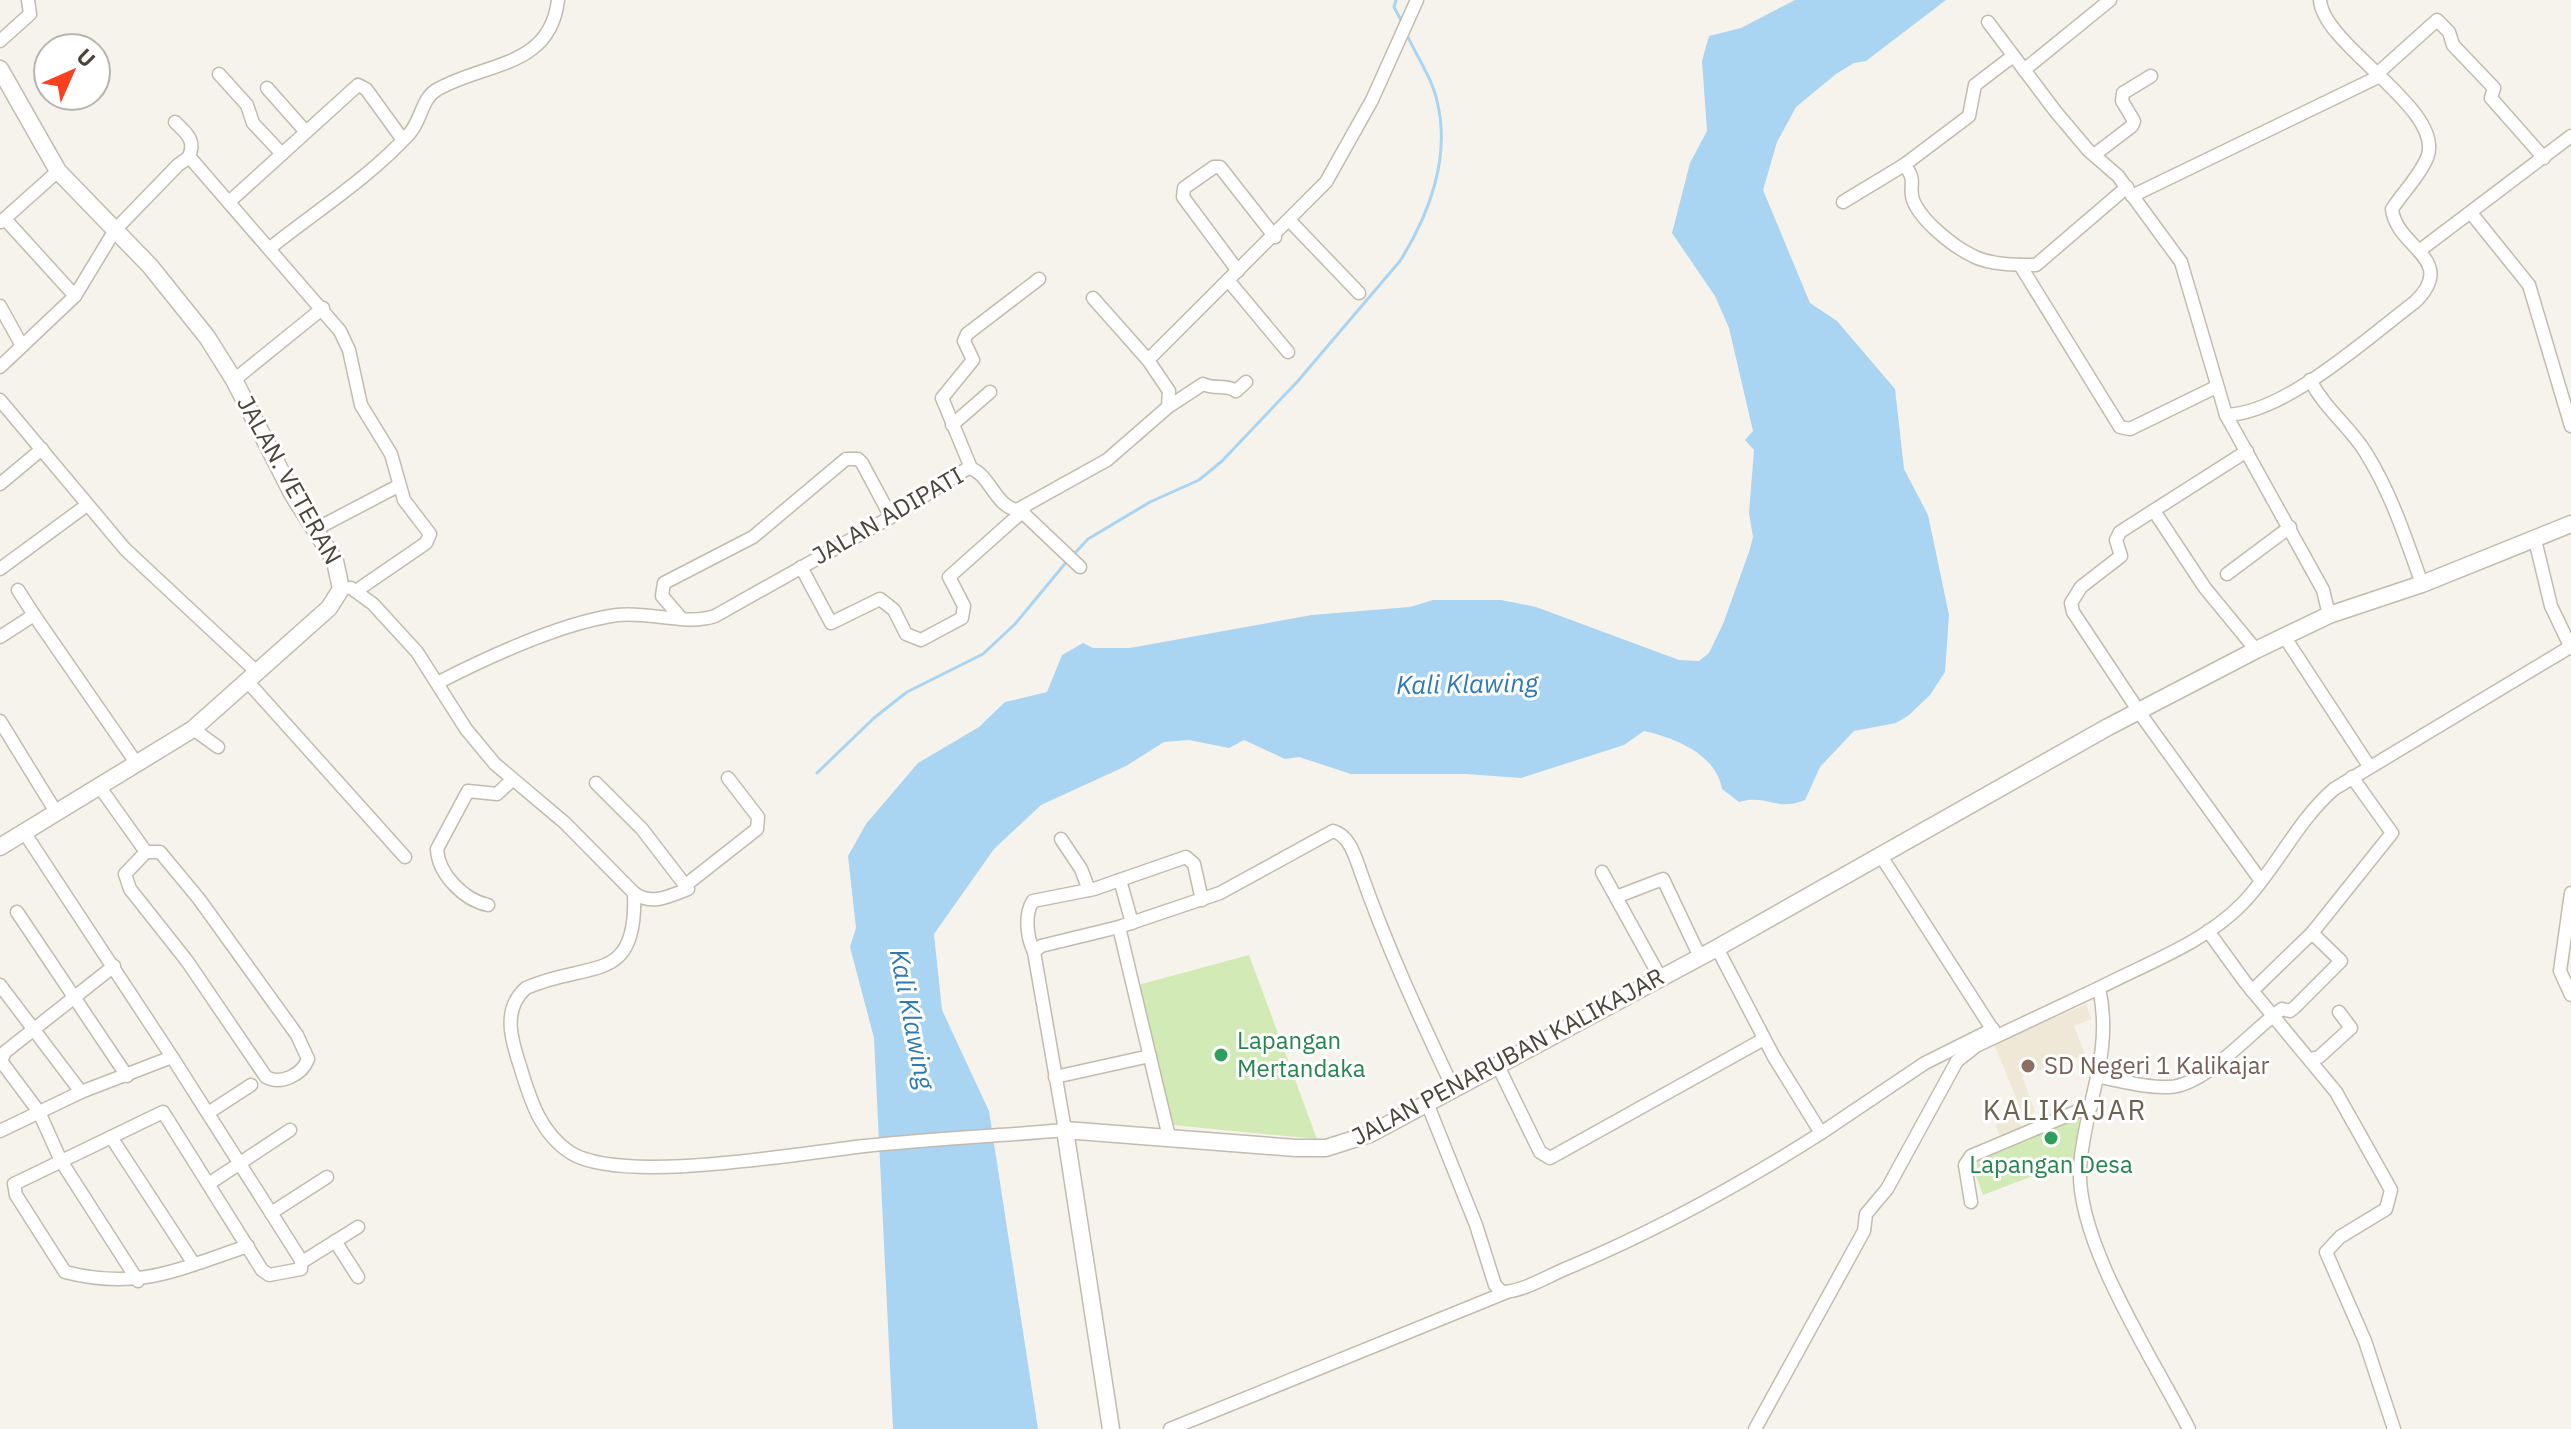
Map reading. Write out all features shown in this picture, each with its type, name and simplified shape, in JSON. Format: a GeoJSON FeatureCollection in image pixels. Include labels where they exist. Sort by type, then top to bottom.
{"type":"FeatureCollection","features":[{"type":"Feature","properties":{"kind":"street"},"geometry":{"type":"LineString","coordinates":[[0,41],[30,14],[28,0]]}},
{"type":"Feature","properties":{"kind":"street"},"geometry":{"type":"LineString","coordinates":[[270,248],[403,140],[414,128],[424,103],[435,90],[500,65],[544,41],[556,15],[558,0]]}},
{"type":"Feature","properties":{"kind":"street"},"geometry":{"type":"LineString","coordinates":[[1148,360],[1275,237],[1326,182],[1352,139],[1417,0]]}},
{"type":"Feature","properties":{"kind":"street"},"geometry":{"type":"LineString","coordinates":[[2024,70],[2110,0]]}},
{"type":"Feature","properties":{"kind":"street"},"geometry":{"type":"LineString","coordinates":[[2226,415],[2253,411],[2310,380],[2428,290],[2432,278],[2430,268],[2419,251],[2396,223],[2392,209],[2428,157],[2429,140],[2419,122],[2379,74],[2332,25],[2321,9],[2320,0]]}},
{"type":"Feature","properties":{"kind":"street"},"geometry":{"type":"LineString","coordinates":[[1904,165],[1914,180],[1914,202],[1932,225],[1975,257],[2036,265],[2129,192],[2379,74],[2437,20],[2449,32],[2453,45],[2494,88],[2491,98],[2544,158]]}},
{"type":"Feature","properties":{"kind":"street"},"geometry":{"type":"LineString","coordinates":[[1988,22],[2024,70],[2174,249],[2189,278],[2226,415],[2323,590],[2329,615]]}},
{"type":"Feature","properties":{"kind":"street"},"geometry":{"type":"LineString","coordinates":[[1843,202],[1904,165],[1969,116],[1975,85],[2013,56]]}},
{"type":"Feature","properties":{"kind":"street","name":"JALAN. VETERAN"},"geometry":{"type":"LineString","coordinates":[[0,69],[58,171],[183,304],[234,380],[314,530],[348,586],[329,608],[193,729],[0,847]]}},
{"type":"Feature","properties":{"kind":"street"},"geometry":{"type":"LineString","coordinates":[[219,74],[247,105],[253,123],[282,154]]}},
{"type":"Feature","properties":{"kind":"street"},"geometry":{"type":"LineString","coordinates":[[2094,155],[2132,126],[2134,121],[2122,101],[2123,93],[2151,76]]}},
{"type":"Feature","properties":{"kind":"street"},"geometry":{"type":"LineString","coordinates":[[229,202],[360,85],[403,140]]}},
{"type":"Feature","properties":{"kind":"street"},"geometry":{"type":"LineString","coordinates":[[267,88],[306,132]]}},
{"type":"Feature","properties":{"kind":"street"},"geometry":{"type":"LineString","coordinates":[[0,367],[75,296],[115,230],[188,158],[193,145],[191,139],[175,122]]}},
{"type":"Feature","properties":{"kind":"street"},"geometry":{"type":"LineString","coordinates":[[2419,251],[2571,136]]}},
{"type":"Feature","properties":{"kind":"street"},"geometry":{"type":"LineString","coordinates":[[188,158],[323,308],[346,340],[361,405],[391,454],[404,500],[428,531],[429,541],[348,586],[392,624],[439,682],[466,729],[511,781],[565,823],[634,893],[643,900],[653,901],[687,889],[687,884],[757,829],[758,817],[728,778]]}},
{"type":"Feature","properties":{"kind":"street"},"geometry":{"type":"LineString","coordinates":[[1238,271],[1183,197],[1184,188],[1214,167],[1220,167],[1275,237]]}},
{"type":"Feature","properties":{"kind":"street"},"geometry":{"type":"LineString","coordinates":[[58,171],[3,221],[75,296]]}},
{"type":"Feature","properties":{"kind":"street"},"geometry":{"type":"LineString","coordinates":[[2471,213],[2529,285],[2571,426]]}},
{"type":"Feature","properties":{"kind":"street"},"geometry":{"type":"LineString","coordinates":[[1290,221],[1359,293]]}},
{"type":"Feature","properties":{"kind":"street"},"geometry":{"type":"LineString","coordinates":[[2020,265],[2073,356],[2120,427],[2130,429],[2216,387]]}},
{"type":"Feature","properties":{"kind":"street"},"geometry":{"type":"LineString","coordinates":[[971,468],[942,398],[973,360],[964,337],[996,308],[1039,279]]}},
{"type":"Feature","properties":{"kind":"street"},"geometry":{"type":"LineString","coordinates":[[1228,280],[1288,352]]}},
{"type":"Feature","properties":{"kind":"street"},"geometry":{"type":"LineString","coordinates":[[1093,298],[1148,360],[1169,391],[1168,407]]}},
{"type":"Feature","properties":{"kind":"street"},"geometry":{"type":"LineString","coordinates":[[0,306],[22,346]]}},
{"type":"Feature","properties":{"kind":"street"},"geometry":{"type":"LineString","coordinates":[[234,380],[323,308]]}},
{"type":"Feature","properties":{"kind":"street"},"geometry":{"type":"LineString","coordinates":[[2310,380],[2332,415],[2367,454],[2403,526],[2422,584]]}},
{"type":"Feature","properties":{"kind":"street"},"geometry":{"type":"LineString","coordinates":[[801,567],[831,623],[880,599],[894,610],[906,634],[921,640],[962,618],[965,610],[949,577],[1023,510],[1107,460],[1168,407],[1203,384],[1212,389],[1220,386],[1236,391],[1246,382]]}},
{"type":"Feature","properties":{"kind":"street"},"geometry":{"type":"LineString","coordinates":[[952,425],[990,392]]}},
{"type":"Feature","properties":{"kind":"street"},"geometry":{"type":"LineString","coordinates":[[0,400],[87,505],[168,593],[253,677],[405,857]]}},
{"type":"Feature","properties":{"kind":"street"},"geometry":{"type":"LineString","coordinates":[[0,484],[42,449]]}},
{"type":"Feature","properties":{"kind":"street"},"geometry":{"type":"LineString","coordinates":[[2247,451],[2117,536],[2121,556],[2081,587],[2071,603],[2073,612],[2141,713],[2260,879]]}},
{"type":"Feature","properties":{"kind":"street"},"geometry":{"type":"LineString","coordinates":[[680,617],[662,596],[664,583],[753,537],[846,459],[858,459],[862,463],[891,517]]}},
{"type":"Feature","properties":{"kind":"street","name":"JALAN ADIPATI"},"geometry":{"type":"LineString","coordinates":[[439,682],[555,633],[600,618],[649,613],[701,619],[715,616],[971,468],[1005,505],[1023,510],[1080,567]]}},
{"type":"Feature","properties":{"kind":"street"},"geometry":{"type":"LineString","coordinates":[[314,530],[398,486]]}},
{"type":"Feature","properties":{"kind":"street"},"geometry":{"type":"LineString","coordinates":[[0,569],[87,505]]}},
{"type":"Feature","properties":{"kind":"street"},"geometry":{"type":"LineString","coordinates":[[2154,511],[2205,588],[2256,650]]}},
{"type":"Feature","properties":{"kind":"street","name":"JALAN PENARUBAN KALIKAJAR"},"geometry":{"type":"LineString","coordinates":[[1065,1130],[1326,1148],[1370,1134],[1717,948],[2097,734],[2256,650],[2329,615],[2422,584],[2571,524]]}},
{"type":"Feature","properties":{"kind":"street"},"geometry":{"type":"LineString","coordinates":[[2227,574],[2290,527]]}},
{"type":"Feature","properties":{"kind":"street"},"geometry":{"type":"LineString","coordinates":[[1170,1429],[1640,1238],[1708,1203],[1821,1133],[1925,1063],[2099,988],[2208,931],[2242,903],[2304,818],[2352,777],[2571,648],[2551,606],[2535,540]]}},
{"type":"Feature","properties":{"kind":"street"},"geometry":{"type":"LineString","coordinates":[[18,590],[137,764]]}},
{"type":"Feature","properties":{"kind":"street"},"geometry":{"type":"LineString","coordinates":[[0,637],[34,615]]}},
{"type":"Feature","properties":{"kind":"street"},"geometry":{"type":"LineString","coordinates":[[2284,636],[2369,766]]}},
{"type":"Feature","properties":{"kind":"street"},"geometry":{"type":"LineString","coordinates":[[1,727],[56,812]]}},
{"type":"Feature","properties":{"kind":"street"},"geometry":{"type":"LineString","coordinates":[[193,729],[218,747]]}},
{"type":"Feature","properties":{"kind":"street"},"geometry":{"type":"LineString","coordinates":[[2252,991],[2312,933],[2392,833],[2352,777]]}},
{"type":"Feature","properties":{"kind":"street"},"geometry":{"type":"LineString","coordinates":[[488,905],[475,901],[454,883],[442,868],[437,849],[468,791],[497,794],[511,781]]}},
{"type":"Feature","properties":{"kind":"street"},"geometry":{"type":"LineString","coordinates":[[596,783],[642,829],[687,884]]}},
{"type":"Feature","properties":{"kind":"street"},"geometry":{"type":"LineString","coordinates":[[99,786],[146,852]]}},
{"type":"Feature","properties":{"kind":"street"},"geometry":{"type":"LineString","coordinates":[[24,832],[114,966],[302,1262]]}},
{"type":"Feature","properties":{"kind":"street"},"geometry":{"type":"LineString","coordinates":[[1034,952],[1041,946],[1119,927],[1202,900],[1234,886],[1326,834],[1338,832],[1355,855],[1380,929],[1453,1088]]}},
{"type":"Feature","properties":{"kind":"street"},"geometry":{"type":"LineString","coordinates":[[1061,839],[1081,869],[1089,890]]}},
{"type":"Feature","properties":{"kind":"street"},"geometry":{"type":"LineString","coordinates":[[158,851],[170,863],[297,1035],[308,1059],[297,1074],[281,1080],[266,1077],[196,973],[126,882],[125,874],[146,852],[158,851]]}},
{"type":"Feature","properties":{"kind":"street"},"geometry":{"type":"LineString","coordinates":[[1881,856],[1995,1033]]}},
{"type":"Feature","properties":{"kind":"street"},"geometry":{"type":"LineString","coordinates":[[1111,1429],[1065,1130],[1029,938],[1029,904],[1089,890],[1186,857],[1194,864],[1202,900]]}},
{"type":"Feature","properties":{"kind":"street"},"geometry":{"type":"LineString","coordinates":[[1602,872],[1660,977]]}},
{"type":"Feature","properties":{"kind":"street"},"geometry":{"type":"LineString","coordinates":[[1616,897],[1663,879],[1700,957]]}},
{"type":"Feature","properties":{"kind":"street"},"geometry":{"type":"LineString","coordinates":[[1120,880],[1132,923]]}},
{"type":"Feature","properties":{"kind":"street"},"geometry":{"type":"LineString","coordinates":[[634,893],[634,931],[622,954],[607,966],[526,988],[511,1010],[511,1034],[532,1104],[554,1139],[590,1161],[647,1166],[1065,1130]]}},
{"type":"Feature","properties":{"kind":"street"},"geometry":{"type":"LineString","coordinates":[[2571,893],[2560,971],[2571,995]]}},
{"type":"Feature","properties":{"kind":"street"},"geometry":{"type":"LineString","coordinates":[[17,912],[127,1076]]}},
{"type":"Feature","properties":{"kind":"street"},"geometry":{"type":"LineString","coordinates":[[1119,927],[1169,1137]]}},
{"type":"Feature","properties":{"kind":"street"},"geometry":{"type":"LineString","coordinates":[[2208,931],[2252,991],[2336,1092],[2391,1190],[2386,1209],[2340,1237],[2326,1252],[2365,1341],[2394,1429]]}},
{"type":"Feature","properties":{"kind":"street"},"geometry":{"type":"LineString","coordinates":[[2100,1077],[2163,1087],[2186,1083],[2229,1055],[2273,1015],[2282,1009],[2290,1011],[2295,1007],[2341,961],[2312,933]]}},
{"type":"Feature","properties":{"kind":"street"},"geometry":{"type":"LineString","coordinates":[[1717,948],[1764,1039],[1821,1133]]}},
{"type":"Feature","properties":{"kind":"street"},"geometry":{"type":"LineString","coordinates":[[114,966],[5,1052],[1,1061],[39,1112],[61,1161],[138,1281]]}},
{"type":"Feature","properties":{"kind":"street"},"geometry":{"type":"LineString","coordinates":[[0,985],[81,1092]]}},
{"type":"Feature","properties":{"kind":"street"},"geometry":{"type":"LineString","coordinates":[[2099,988],[2104,1028],[2100,1077],[2080,1167],[2087,1224],[2189,1429]]}},
{"type":"Feature","properties":{"kind":"street"},"geometry":{"type":"LineString","coordinates":[[2310,1059],[2319,1057],[2351,1028],[2339,1012]]}},
{"type":"Feature","properties":{"kind":"street"},"geometry":{"type":"LineString","coordinates":[[1755,1429],[1864,1231],[1866,1214],[1887,1189],[1957,1061],[1995,1033]]}},
{"type":"Feature","properties":{"kind":"street"},"geometry":{"type":"LineString","coordinates":[[1497,1064],[1540,1152],[1544,1158],[1550,1158],[1764,1039]]}},
{"type":"Feature","properties":{"kind":"street"},"geometry":{"type":"LineString","coordinates":[[1055,1077],[1150,1056]]}},
{"type":"Feature","properties":{"kind":"street"},"geometry":{"type":"LineString","coordinates":[[0,1131],[81,1092],[172,1057]]}},
{"type":"Feature","properties":{"kind":"street"},"geometry":{"type":"LineString","coordinates":[[208,1113],[251,1085]]}},
{"type":"Feature","properties":{"kind":"street"},"geometry":{"type":"LineString","coordinates":[[1427,1103],[1476,1225],[1495,1285],[1498,1290],[1507,1292]]}},
{"type":"Feature","properties":{"kind":"street"},"geometry":{"type":"LineString","coordinates":[[1971,1202],[1965,1165],[1968,1158],[2092,1105]]}},
{"type":"Feature","properties":{"kind":"street"},"geometry":{"type":"LineString","coordinates":[[248,1246],[138,1281],[100,1281],[65,1272],[24,1207],[14,1184],[163,1112],[210,1183],[248,1246],[262,1270],[269,1275],[296,1272],[302,1262],[358,1227]]}},
{"type":"Feature","properties":{"kind":"street"},"geometry":{"type":"LineString","coordinates":[[210,1183],[290,1130]]}},
{"type":"Feature","properties":{"kind":"street"},"geometry":{"type":"LineString","coordinates":[[111,1137],[194,1264]]}},
{"type":"Feature","properties":{"kind":"street"},"geometry":{"type":"LineString","coordinates":[[271,1213],[327,1177]]}},
{"type":"Feature","properties":{"kind":"street"},"geometry":{"type":"LineString","coordinates":[[335,1241],[358,1277]]}},
{"type":"Feature","properties":{"kind":"shaded area","name":"SD Negeri 1 Kalikajar"},"geometry":{"type":"Polygon","coordinates":[[[2086,1004],[2091,1019],[2074,1026],[2085,1055],[2022,1076],[2035,1112],[2024,1117],[1994,1044],[2086,1004]]]}},
{"type":"Feature","properties":{"kind":"shaded area"},"geometry":{"type":"Polygon","coordinates":[[[2016,1116],[2022,1129],[2001,1137],[1995,1125],[2016,1116]]]}},
{"type":"Feature","properties":{"kind":"green space","name":"Lapangan Mertandaka"},"geometry":{"type":"Polygon","coordinates":[[[1249,955],[1317,1139],[1172,1125],[1138,985],[1249,955]]]}},
{"type":"Feature","properties":{"kind":"green space","name":"Lapangan Desa"},"geometry":{"type":"Polygon","coordinates":[[[2080,1115],[2074,1160],[1983,1195],[1970,1160],[2080,1115]]]}},
{"type":"Feature","properties":{"kind":"water","name":"Kali Klawing"},"geometry":{"type":"Polygon","coordinates":[[[1795,0],[1946,0],[1866,61],[1854,63],[1836,74],[1796,107],[1777,142],[1763,190],[1810,303],[1837,321],[1895,389],[1904,469],[1928,515],[1949,615],[1945,672],[1930,695],[1909,715],[1896,723],[1854,731],[1820,767],[1805,800],[1795,803],[1739,802],[1722,789],[1712,766],[1703,757],[1681,743],[1644,731],[1624,745],[1521,778],[1466,774],[1351,774],[1299,757],[1285,759],[1244,740],[1229,748],[1189,740],[1164,742],[1126,766],[1041,805],[994,849],[934,934],[942,1010],[989,1111],[1038,1429],[893,1429],[874,1038],[850,947],[856,928],[848,856],[866,824],[918,763],[979,727],[1005,702],[1047,692],[1062,655],[1083,643],[1093,648],[1130,648],[1312,615],[1410,607],[1433,600],[1501,600],[1536,607],[1679,660],[1699,661],[1709,653],[1723,624],[1753,537],[1749,513],[1754,450],[1745,440],[1753,431],[1729,328],[1715,296],[1672,233],[1690,163],[1707,131],[1702,61],[1709,36],[1741,28],[1795,0]]]}},
{"type":"Feature","properties":{"kind":"waterway"},"geometry":{"type":"LineString","coordinates":[[1396,0],[1394,7],[1402,22]]}},
{"type":"Feature","properties":{"kind":"waterway"},"geometry":{"type":"LineString","coordinates":[[1074,554],[1088,539],[1150,502],[1199,480],[1222,461],[1297,382],[1400,261],[1420,224],[1435,185],[1441,143],[1441,122],[1435,92],[1406,33]]}},
{"type":"Feature","properties":{"kind":"waterway"},"geometry":{"type":"LineString","coordinates":[[817,773],[874,718],[907,692],[983,654],[1015,624],[1068,560]]}},
{"type":"Feature","properties":{"kind":"place","name":"Lapangan Mertandaka"},"geometry":{"type":"Point","coordinates":[1221,1055]}},
{"type":"Feature","properties":{"kind":"place","name":"SD Negeri 1 Kalikajar"},"geometry":{"type":"Point","coordinates":[2028,1066]}},
{"type":"Feature","properties":{"kind":"place","name":"Lapangan Desa"},"geometry":{"type":"Point","coordinates":[2051,1138]}},
{"type":"Feature","properties":{"kind":"district","name":"KALIKAJAR"},"geometry":{"type":"Point","coordinates":[2065,1110]}}]}
